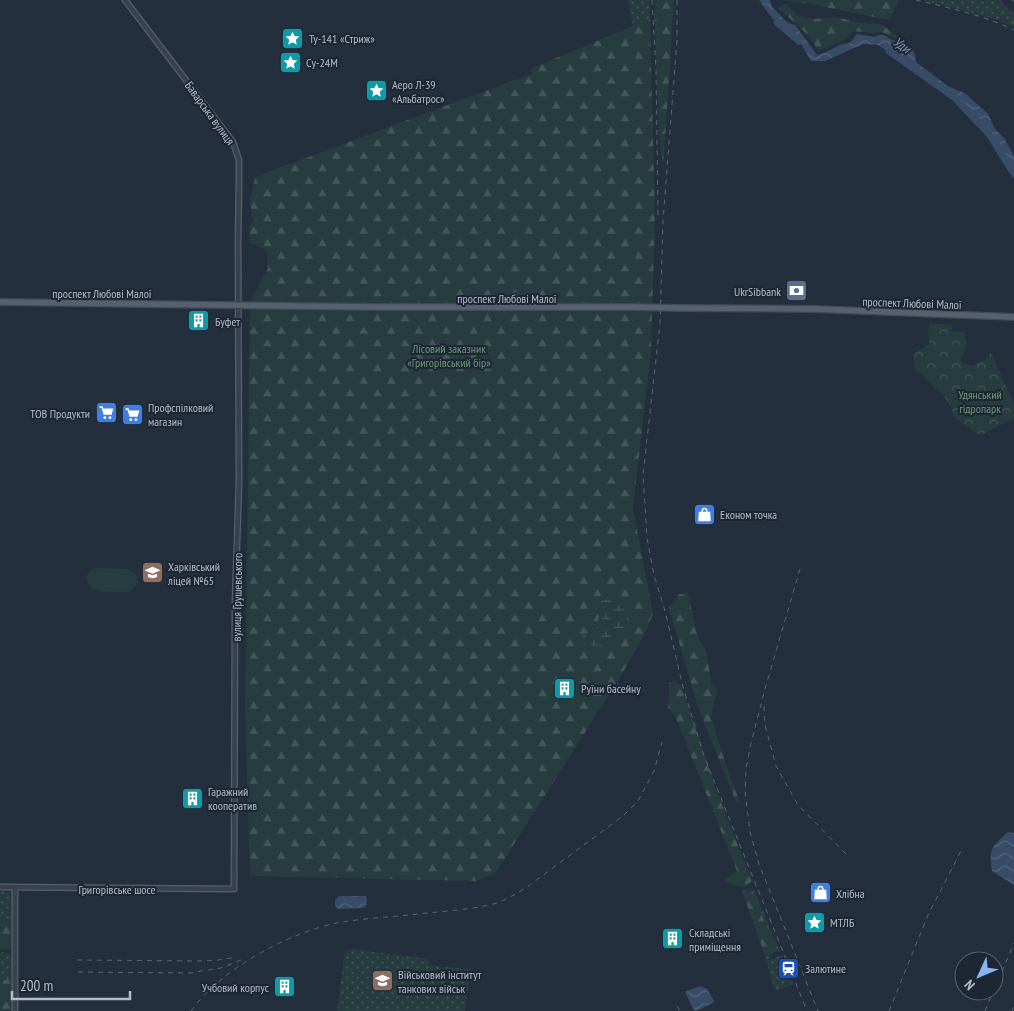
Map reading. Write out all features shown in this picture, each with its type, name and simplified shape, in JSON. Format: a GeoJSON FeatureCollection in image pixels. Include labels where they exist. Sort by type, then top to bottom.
{"type":"FeatureCollection","features":[{"type":"Feature","properties":{"kind":"main road","name":"проспект Любові Малої"},"geometry":{"type":"LineString","coordinates":[[0,302],[510,308],[815,309],[1014,317]]}},
{"type":"Feature","properties":{"kind":"street","name":"Баварська вулиця"},"geometry":{"type":"LineString","coordinates":[[125,0],[228,135],[236,149],[239,160],[240,180],[238,305]]}},
{"type":"Feature","properties":{"kind":"street","name":"вулиця Грушевського"},"geometry":{"type":"LineString","coordinates":[[234,889],[236,602],[239,482],[238,305]]}},
{"type":"Feature","properties":{"kind":"street","name":"Григорівське шосе"},"geometry":{"type":"LineString","coordinates":[[0,887],[234,889]]}},
{"type":"Feature","properties":{"kind":"street"},"geometry":{"type":"LineString","coordinates":[[15,887],[15,1011]]}},
{"type":"Feature","properties":{"kind":"green space"},"geometry":{"type":"Polygon","coordinates":[[[628,0],[650,0],[650,19],[633,26],[628,0]]]}},
{"type":"Feature","properties":{"kind":"green space"},"geometry":{"type":"Polygon","coordinates":[[[654,0],[674,0],[663,170],[659,133],[654,0]]]}},
{"type":"Feature","properties":{"kind":"green space"},"geometry":{"type":"Polygon","coordinates":[[[778,0],[899,0],[889,20],[811,4],[778,0]]]}},
{"type":"Feature","properties":{"kind":"green space"},"geometry":{"type":"Polygon","coordinates":[[[922,0],[1001,0],[1014,14],[1014,27],[998,20],[922,0]]]}},
{"type":"Feature","properties":{"kind":"green space"},"geometry":{"type":"Polygon","coordinates":[[[786,4],[798,16],[814,19],[835,17],[861,23],[881,24],[905,42],[882,32],[854,31],[843,40],[819,51],[806,33],[778,8],[786,4]]]}},
{"type":"Feature","properties":{"kind":"green space","name":"Лісовий заказник «Григорівський бір»"},"geometry":{"type":"Polygon","coordinates":[[[650,19],[655,218],[651,352],[633,508],[653,614],[645,633],[622,674],[495,874],[476,881],[250,876],[245,710],[250,302],[268,268],[266,250],[250,243],[249,226],[253,221],[250,201],[255,177],[531,74],[532,68],[650,19]]]}},
{"type":"Feature","properties":{"kind":"green space","name":"Удянський гідропарк"},"geometry":{"type":"Polygon","coordinates":[[[929,323],[952,325],[952,331],[964,332],[967,344],[960,362],[971,366],[985,360],[991,353],[1014,404],[1014,418],[981,435],[954,417],[951,407],[944,396],[914,368],[913,354],[930,344],[928,334],[929,323]]]}},
{"type":"Feature","properties":{"kind":"green space"},"geometry":{"type":"Polygon","coordinates":[[[93,568],[128,569],[137,576],[137,584],[127,592],[107,592],[95,589],[87,582],[87,575],[93,568]]]}},
{"type":"Feature","properties":{"kind":"green space"},"geometry":{"type":"Polygon","coordinates":[[[688,591],[696,631],[706,650],[712,686],[717,689],[711,717],[740,803],[736,802],[698,707],[669,608],[679,594],[688,591]]]}},
{"type":"Feature","properties":{"kind":"green space"},"geometry":{"type":"Polygon","coordinates":[[[625,599],[630,610],[626,635],[595,648],[581,637],[598,627],[600,600],[625,599]]]}},
{"type":"Feature","properties":{"kind":"green space"},"geometry":{"type":"Polygon","coordinates":[[[674,680],[681,685],[717,792],[752,881],[745,887],[724,881],[737,871],[680,728],[674,714],[668,708],[669,683],[674,680]]]}},
{"type":"Feature","properties":{"kind":"green space"},"geometry":{"type":"Polygon","coordinates":[[[742,889],[754,890],[780,952],[773,952],[769,956],[771,960],[781,955],[793,984],[775,991],[763,950],[774,946],[754,896],[743,894],[742,889]]]}},
{"type":"Feature","properties":{"kind":"green space"},"geometry":{"type":"Polygon","coordinates":[[[0,891],[15,893],[16,921],[0,921],[0,891]]]}},
{"type":"Feature","properties":{"kind":"green space"},"geometry":{"type":"Polygon","coordinates":[[[743,894],[754,896],[775,947],[763,950],[743,894]]]}},
{"type":"Feature","properties":{"kind":"green space"},"geometry":{"type":"Polygon","coordinates":[[[0,921],[16,921],[16,950],[0,949],[0,921]]]}},
{"type":"Feature","properties":{"kind":"green space"},"geometry":{"type":"Polygon","coordinates":[[[353,949],[429,959],[429,966],[470,969],[465,1011],[337,1011],[345,951],[353,949]]]}},
{"type":"Feature","properties":{"kind":"green space"},"geometry":{"type":"Polygon","coordinates":[[[3,952],[16,956],[15,982],[0,980],[0,953],[3,952]]]}},
{"type":"Feature","properties":{"kind":"green space"},"geometry":{"type":"Polygon","coordinates":[[[10,979],[15,982],[15,1011],[0,1011],[0,980],[10,979]]]}},
{"type":"Feature","properties":{"kind":"water"},"geometry":{"type":"Polygon","coordinates":[[[759,0],[770,0],[772,7],[788,23],[795,25],[817,55],[850,43],[857,34],[874,37],[884,35],[909,46],[914,52],[916,62],[948,86],[966,94],[988,114],[995,129],[1004,138],[1014,156],[1014,176],[996,145],[962,103],[943,87],[878,45],[863,44],[825,61],[811,61],[801,44],[787,29],[772,18],[759,0]]]}},
{"type":"Feature","properties":{"kind":"water"},"geometry":{"type":"Polygon","coordinates":[[[1008,832],[1014,833],[1014,885],[992,871],[992,849],[1008,832]]]}},
{"type":"Feature","properties":{"kind":"water"},"geometry":{"type":"Polygon","coordinates":[[[339,896],[366,896],[366,906],[362,908],[338,909],[335,906],[335,900],[339,896]]]}},
{"type":"Feature","properties":{"kind":"water"},"geometry":{"type":"Polygon","coordinates":[[[700,986],[707,989],[714,1001],[696,1011],[685,992],[700,986]]]}},
{"type":"Feature","properties":{"kind":"waterway","name":"Уди"},"geometry":{"type":"LineString","coordinates":[[777,22],[799,41]]}},
{"type":"Feature","properties":{"kind":"waterway","name":"Уди"},"geometry":{"type":"LineString","coordinates":[[889,51],[955,98],[989,134],[1014,174]]}},
{"type":"Feature","properties":{"kind":"railway"},"geometry":{"type":"LineString","coordinates":[[652,0],[656,69],[658,215]]}},
{"type":"Feature","properties":{"kind":"railway"},"geometry":{"type":"LineString","coordinates":[[677,0],[677,40],[663,221],[660,323],[643,475],[647,538],[654,575],[665,611],[683,687],[704,756],[807,1011]]}},
{"type":"Feature","properties":{"kind":"railway"},"geometry":{"type":"LineString","coordinates":[[916,0],[978,16],[1014,30]]}},
{"type":"Feature","properties":{"kind":"railway"},"geometry":{"type":"LineString","coordinates":[[800,569],[751,743],[746,769],[745,791],[750,832],[759,864],[818,1011]]}},
{"type":"Feature","properties":{"kind":"railway"},"geometry":{"type":"LineString","coordinates":[[764,706],[765,725],[776,766],[798,805],[846,854]]}},
{"type":"Feature","properties":{"kind":"railway"},"geometry":{"type":"LineString","coordinates":[[191,1011],[204,995],[239,966],[280,943],[301,934],[322,927],[361,919],[477,907],[497,903],[512,896],[623,816],[638,801],[654,771],[662,742]]}},
{"type":"Feature","properties":{"kind":"railway"},"geometry":{"type":"LineString","coordinates":[[889,1011],[928,915],[961,851]]}},
{"type":"Feature","properties":{"kind":"railway"},"geometry":{"type":"LineString","coordinates":[[1004,966],[1014,943]]}},
{"type":"Feature","properties":{"kind":"railway"},"geometry":{"type":"LineString","coordinates":[[77,960],[200,961],[237,957]]}},
{"type":"Feature","properties":{"kind":"railway"},"geometry":{"type":"LineString","coordinates":[[78,972],[189,973],[221,968],[241,960]]}},
{"type":"Feature","properties":{"kind":"railway"},"geometry":{"type":"LineString","coordinates":[[985,1011],[989,1001]]}},
{"type":"Feature","properties":{"kind":"railway"},"geometry":{"type":"LineString","coordinates":[[677,1006],[680,1011]]}},
{"type":"Feature","properties":{"kind":"railway"},"geometry":{"type":"LineString","coordinates":[[1012,1011],[1014,1007]]}},
{"type":"Feature","properties":{"kind":"place","name":"Ту-141 «Стриж»"},"geometry":{"type":"Point","coordinates":[293,38]}},
{"type":"Feature","properties":{"kind":"place","name":"Су-24М"},"geometry":{"type":"Point","coordinates":[290,62]}},
{"type":"Feature","properties":{"kind":"place","name":"Аеро Л-39 «Альбатрос»"},"geometry":{"type":"Point","coordinates":[376,91]}},
{"type":"Feature","properties":{"kind":"place","name":"UkrSibbank"},"geometry":{"type":"Point","coordinates":[797,291]}},
{"type":"Feature","properties":{"kind":"place","name":"Буфет"},"geometry":{"type":"Point","coordinates":[199,321]}},
{"type":"Feature","properties":{"kind":"place","name":"ТОВ Продукти"},"geometry":{"type":"Point","coordinates":[106,413]}},
{"type":"Feature","properties":{"kind":"place","name":"Профспілковий магазин"},"geometry":{"type":"Point","coordinates":[132,414]}},
{"type":"Feature","properties":{"kind":"place","name":"Економ точка"},"geometry":{"type":"Point","coordinates":[704,514]}},
{"type":"Feature","properties":{"kind":"place","name":"Харківський ліцей №65"},"geometry":{"type":"Point","coordinates":[152,573]}},
{"type":"Feature","properties":{"kind":"place","name":"Руїни басейну"},"geometry":{"type":"Point","coordinates":[565,688]}},
{"type":"Feature","properties":{"kind":"place","name":"Гаражний кооператив"},"geometry":{"type":"Point","coordinates":[192,798]}},
{"type":"Feature","properties":{"kind":"place","name":"Хлібна"},"geometry":{"type":"Point","coordinates":[820,893]}},
{"type":"Feature","properties":{"kind":"place","name":"МТЛБ"},"geometry":{"type":"Point","coordinates":[814,922]}},
{"type":"Feature","properties":{"kind":"place","name":"Складські приміщення"},"geometry":{"type":"Point","coordinates":[673,939]}},
{"type":"Feature","properties":{"kind":"place","name":"Залютине"},"geometry":{"type":"Point","coordinates":[789,968]}},
{"type":"Feature","properties":{"kind":"place","name":"Військовий інститут танкових військ"},"geometry":{"type":"Point","coordinates":[382,981]}},
{"type":"Feature","properties":{"kind":"place","name":"Учбовий корпус"},"geometry":{"type":"Point","coordinates":[285,987]}}]}
